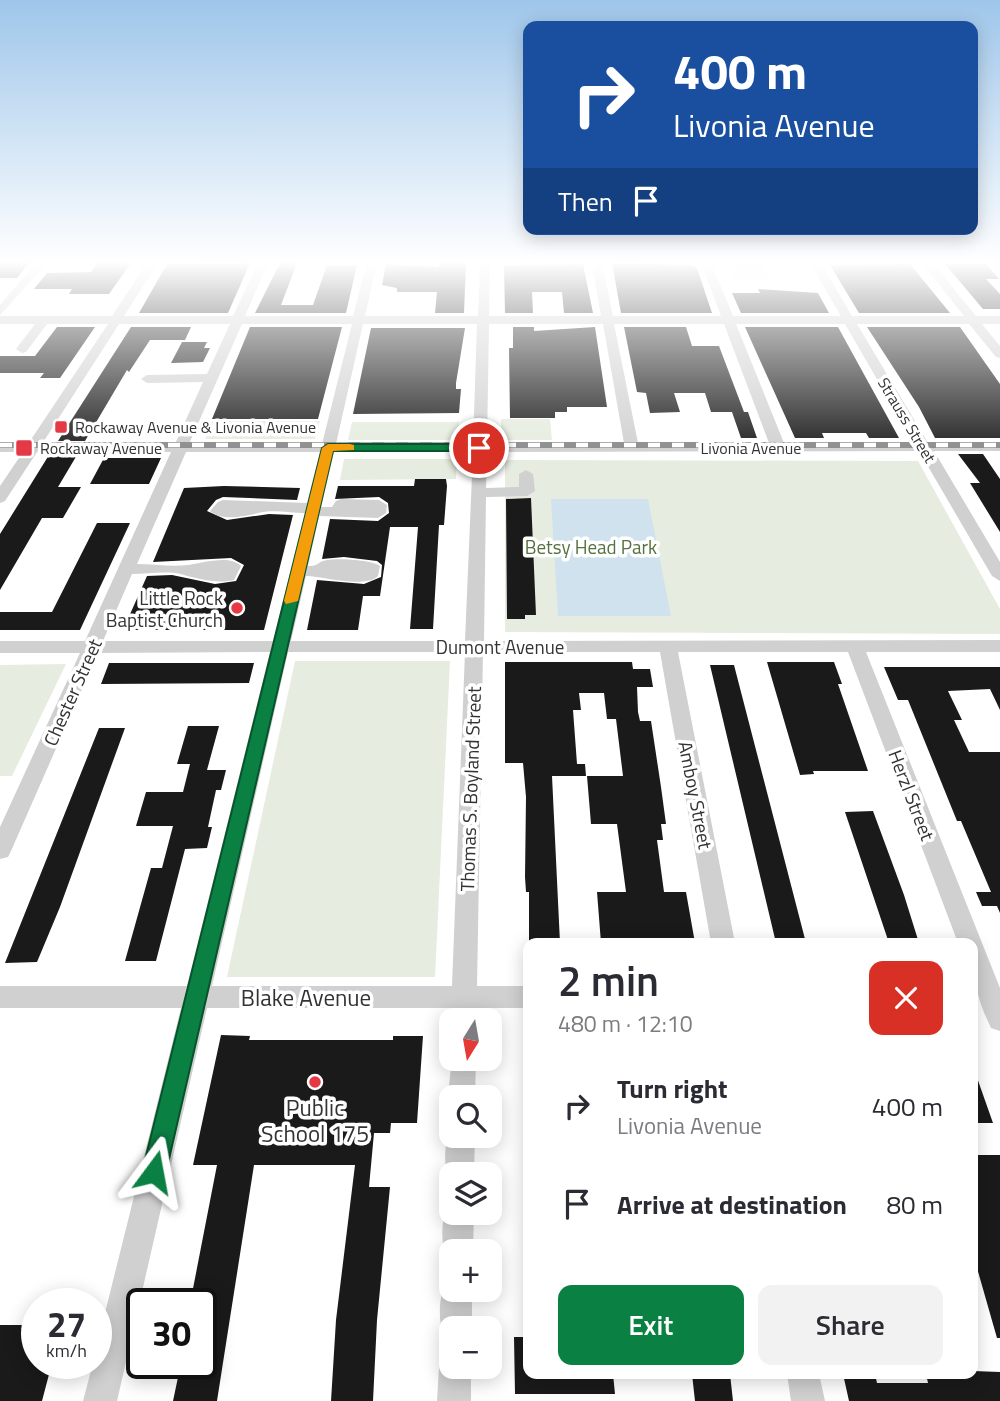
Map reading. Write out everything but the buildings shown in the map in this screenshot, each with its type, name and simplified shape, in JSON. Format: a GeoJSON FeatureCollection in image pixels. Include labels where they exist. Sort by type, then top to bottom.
{"type":"FeatureCollection","features":[{"type":"Feature","properties":{"kind":"street"},"geometry":{"type":"LineString","coordinates":[[22,349],[38,328]]}},
{"type":"Feature","properties":{"kind":"street"},"geometry":{"type":"LineString","coordinates":[[0,498],[111,328]]}},
{"type":"Feature","properties":{"kind":"street"},"geometry":{"type":"LineString","coordinates":[[202,339],[206,328]]}},
{"type":"Feature","properties":{"kind":"street","name":"Chester Street"},"geometry":{"type":"LineString","coordinates":[[0,851],[8,818],[93,646],[234,328]]}},
{"type":"Feature","properties":{"kind":"street"},"geometry":{"type":"LineString","coordinates":[[100,1401],[356,328]]}},
{"type":"Feature","properties":{"kind":"street","name":"Thomas S. Boyland Street"},"geometry":{"type":"LineString","coordinates":[[464,1008],[477,492],[490,448],[483,328]]}},
{"type":"Feature","properties":{"kind":"street"},"geometry":{"type":"LineString","coordinates":[[610,328],[632,448]]}},
{"type":"Feature","properties":{"kind":"street"},"geometry":{"type":"LineString","coordinates":[[731,328],[778,447]]}},
{"type":"Feature","properties":{"kind":"street","name":"Strauss Street"},"geometry":{"type":"LineString","coordinates":[[853,328],[1000,576]]}},
{"type":"Feature","properties":{"kind":"street"},"geometry":{"type":"LineString","coordinates":[[980,328],[1000,354]]}},
{"type":"Feature","properties":{"kind":"street"},"geometry":{"type":"LineString","coordinates":[[146,379],[212,379]]}},
{"type":"Feature","properties":{"kind":"street","name":"Livonia Avenue"},"geometry":{"type":"LineString","coordinates":[[0,448],[1000,447]]}},
{"type":"Feature","properties":{"kind":"street"},"geometry":{"type":"LineString","coordinates":[[477,492],[527,491],[526,474]]}},
{"type":"Feature","properties":{"kind":"street"},"geometry":{"type":"LineString","coordinates":[[252,508],[339,509]]}},
{"type":"Feature","properties":{"kind":"street"},"geometry":{"type":"LineString","coordinates":[[128,569],[196,570]]}},
{"type":"Feature","properties":{"kind":"street"},"geometry":{"type":"LineString","coordinates":[[299,570],[326,571]]}},
{"type":"Feature","properties":{"kind":"street","name":"Amboy Street"},"geometry":{"type":"LineString","coordinates":[[668,646],[722,938]]}},
{"type":"Feature","properties":{"kind":"street","name":"Herzl Street"},"geometry":{"type":"LineString","coordinates":[[855,646],[968,938]]}},
{"type":"Feature","properties":{"kind":"street","name":"Dumont Avenue"},"geometry":{"type":"LineString","coordinates":[[0,647],[1000,646]]}},
{"type":"Feature","properties":{"kind":"street"},"geometry":{"type":"LineString","coordinates":[[978,965],[991,1003]]}},
{"type":"Feature","properties":{"kind":"street","name":"Blake Avenue"},"geometry":{"type":"LineString","coordinates":[[0,997],[196,998],[440,1008]]}},
{"type":"Feature","properties":{"kind":"street","name":"Blake Avenue"},"geometry":{"type":"LineString","coordinates":[[469,1008],[523,998]]}},
{"type":"Feature","properties":{"kind":"street"},"geometry":{"type":"LineString","coordinates":[[454,1401],[455,1379]]}},
{"type":"Feature","properties":{"kind":"street"},"geometry":{"type":"LineString","coordinates":[[804,1379],[808,1401]]}},
{"type":"Feature","properties":{"kind":"green space"},"geometry":{"type":"Polygon","coordinates":[[[501,419],[550,419],[552,440],[501,440],[501,419]]]}},
{"type":"Feature","properties":{"kind":"green space"},"geometry":{"type":"Polygon","coordinates":[[[212,421],[320,421],[315,439],[205,439],[212,421]]]}},
{"type":"Feature","properties":{"kind":"green space"},"geometry":{"type":"Polygon","coordinates":[[[352,422],[459,422],[458,440],[348,440],[352,422]]]}},
{"type":"Feature","properties":{"kind":"green space"},"geometry":{"type":"Polygon","coordinates":[[[344,459],[457,459],[456,479],[340,480],[344,459]]]}},
{"type":"Feature","properties":{"kind":"green space","name":"Betsy Head Park"},"geometry":{"type":"Polygon","coordinates":[[[505,460],[918,461],[1000,609],[1000,634],[505,632],[505,460]]]}},
{"type":"Feature","properties":{"kind":"green space"},"geometry":{"type":"Polygon","coordinates":[[[295,661],[450,661],[435,977],[227,977],[295,661]]]}},
{"type":"Feature","properties":{"kind":"green space"},"geometry":{"type":"Polygon","coordinates":[[[66,664],[12,776],[0,776],[0,665],[66,664]]]}},
{"type":"Feature","properties":{"kind":"water"},"geometry":{"type":"Polygon","coordinates":[[[551,499],[648,499],[671,616],[558,616],[551,499]]]}},
{"type":"Feature","properties":{"kind":"railway"},"geometry":{"type":"LineString","coordinates":[[0,445],[1000,445]]}},
{"type":"Feature","properties":{"kind":"slow traffic"},"geometry":{"type":"LineString","coordinates":[[291,601],[328,448],[350,448]]}},
{"type":"Feature","properties":{"kind":"place","name":"Rockaway Avenue & Livonia Avenue"},"geometry":{"type":"Point","coordinates":[61,427]}},
{"type":"Feature","properties":{"kind":"place","name":"Rockaway Avenue"},"geometry":{"type":"Point","coordinates":[24,448]}},
{"type":"Feature","properties":{"kind":"place","name":"Little Rock Baptist Church"},"geometry":{"type":"Point","coordinates":[237,608]}},
{"type":"Feature","properties":{"kind":"place","name":"Public School 175"},"geometry":{"type":"Point","coordinates":[315,1082]}},
{"type":"Feature","properties":{"kind":"route"},"geometry":{"type":"LineString","coordinates":[[154,1172],[328,448],[479,448]]}}]}
